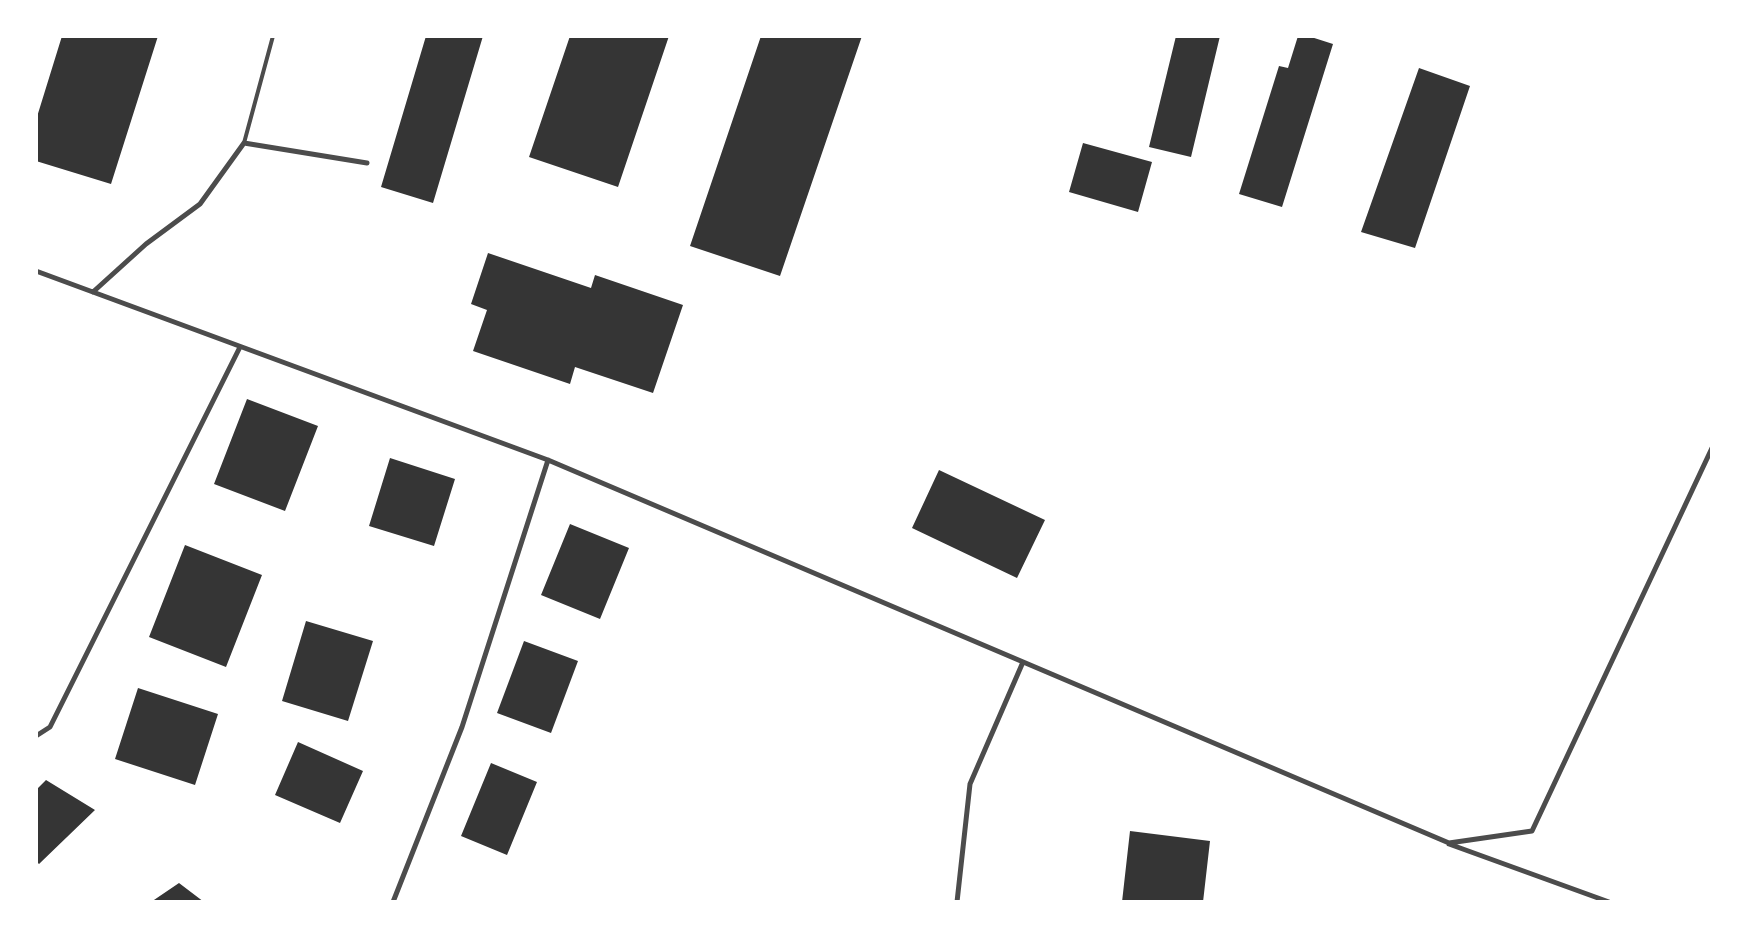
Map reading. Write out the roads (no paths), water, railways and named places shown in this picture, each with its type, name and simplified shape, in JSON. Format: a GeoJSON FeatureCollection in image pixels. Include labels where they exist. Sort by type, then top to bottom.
{"type":"FeatureCollection","features":[{"type":"Feature","properties":{"kind":"street"},"geometry":{"type":"LineString","coordinates":[[93,292],[146,244],[200,204],[244,143],[367,163]]}},
{"type":"Feature","properties":{"kind":"street"},"geometry":{"type":"LineString","coordinates":[[36,271],[548,460],[1449,843],[1609,902]]}},
{"type":"Feature","properties":{"kind":"street"},"geometry":{"type":"LineString","coordinates":[[36,736],[50,728],[240,346]]}},
{"type":"Feature","properties":{"kind":"street"},"geometry":{"type":"LineString","coordinates":[[1449,843],[1532,831],[1712,448]]}},
{"type":"Feature","properties":{"kind":"street"},"geometry":{"type":"LineString","coordinates":[[393,902],[462,727],[548,460]]}},
{"type":"Feature","properties":{"kind":"street"},"geometry":{"type":"LineString","coordinates":[[957,902],[970,784],[1023,662]]}},
{"type":"Feature","properties":{"kind":"lane"},"geometry":{"type":"LineString","coordinates":[[244,143],[273,36]]}}]}
